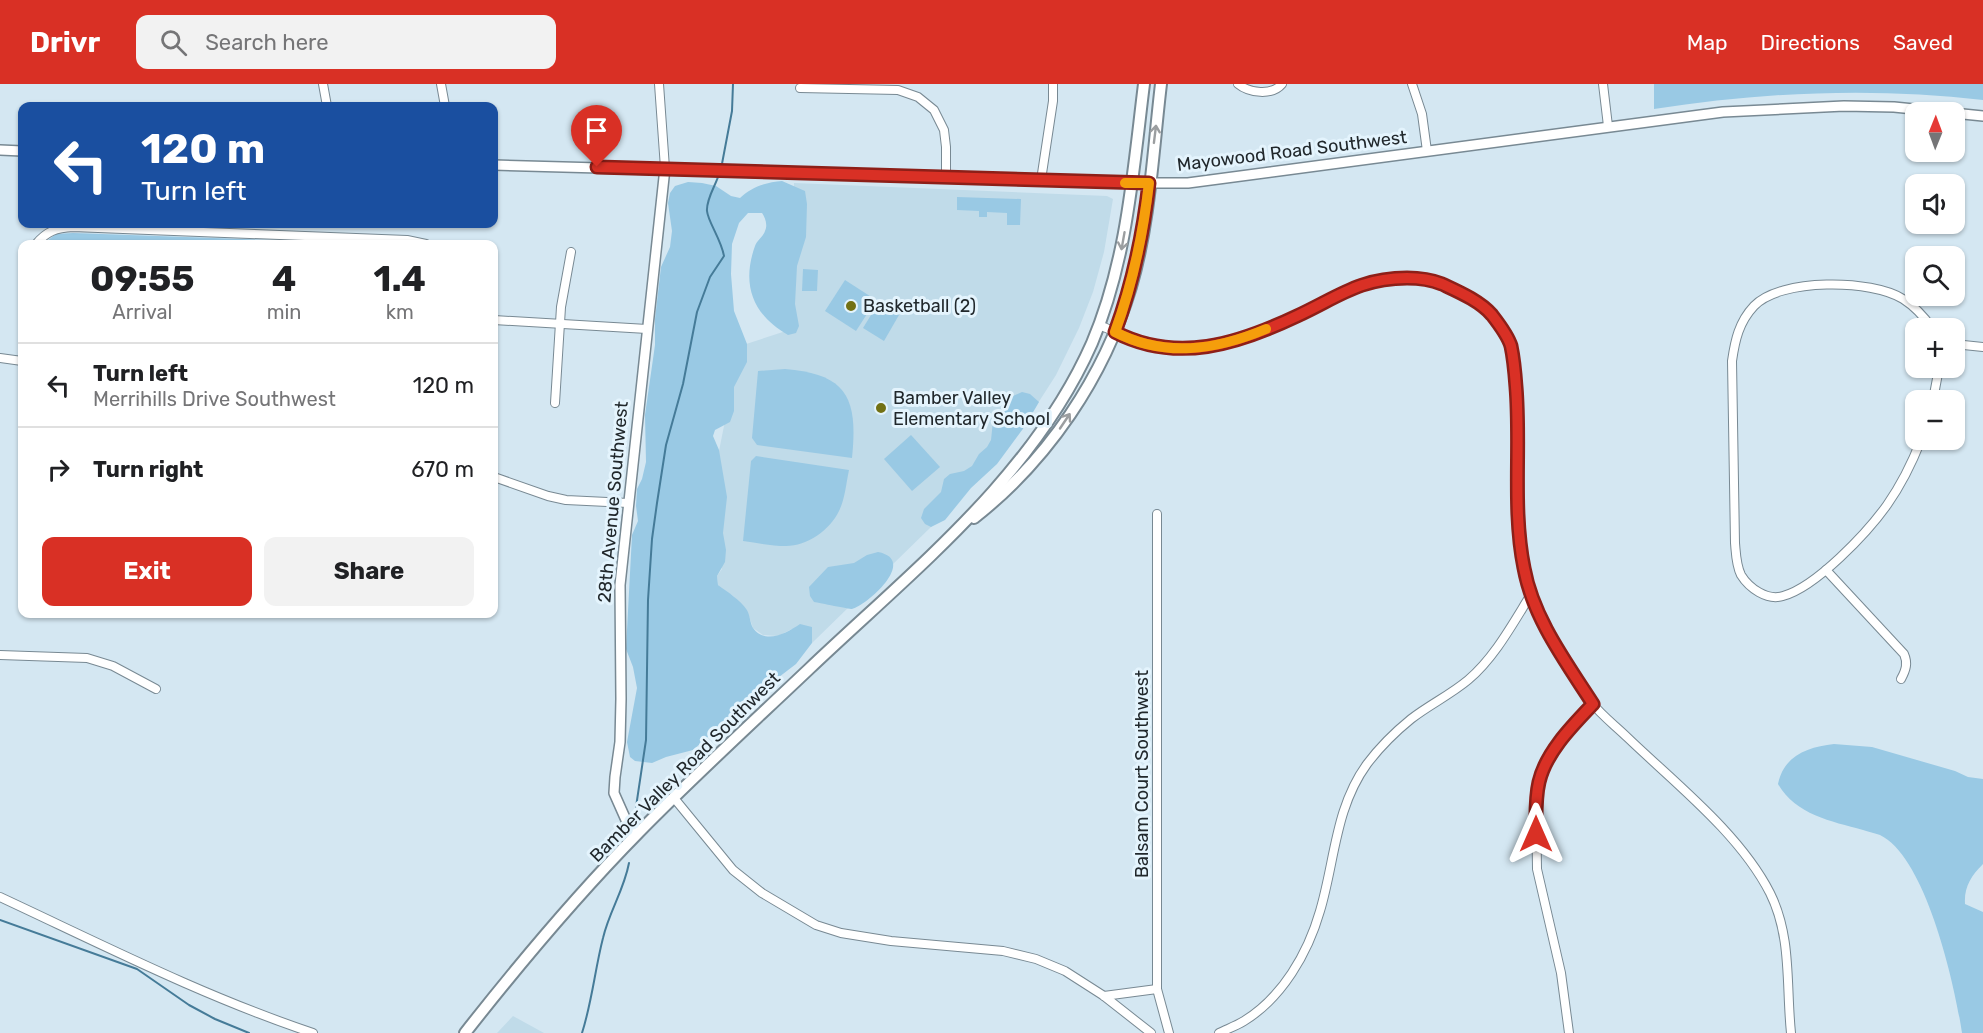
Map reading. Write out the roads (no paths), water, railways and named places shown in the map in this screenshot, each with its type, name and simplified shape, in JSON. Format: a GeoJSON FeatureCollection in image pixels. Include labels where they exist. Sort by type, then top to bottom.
{"type":"FeatureCollection","features":[{"type":"Feature","properties":{"kind":"main road","name":"Bamber Valley Road Southwest"},"geometry":{"type":"LineString","coordinates":[[465,1033],[538,942],[638,832],[945,541],[1028,450],[1062,402],[1091,345],[1113,283],[1120,255],[1144,84]]}},
{"type":"Feature","properties":{"kind":"main road","name":"Bamber Valley Road Southwest"},"geometry":{"type":"LineString","coordinates":[[945,541],[994,502],[1055,435],[1086,388],[1115,332],[1131,286],[1138,254],[1161,84]]}},
{"type":"Feature","properties":{"kind":"street"},"geometry":{"type":"LineString","coordinates":[[323,84],[326,102]]}},
{"type":"Feature","properties":{"kind":"street"},"geometry":{"type":"LineString","coordinates":[[441,84],[444,102]]}},
{"type":"Feature","properties":{"kind":"street"},"geometry":{"type":"LineString","coordinates":[[659,84],[666,168]]}},
{"type":"Feature","properties":{"kind":"street"},"geometry":{"type":"LineString","coordinates":[[1041,180],[1053,101],[1053,84]]}},
{"type":"Feature","properties":{"kind":"street"},"geometry":{"type":"LineString","coordinates":[[1238,84],[1247,90],[1270,91],[1278,89],[1282,84]]}},
{"type":"Feature","properties":{"kind":"street"},"geometry":{"type":"LineString","coordinates":[[1412,84],[1422,114],[1427,151]]}},
{"type":"Feature","properties":{"kind":"street"},"geometry":{"type":"LineString","coordinates":[[1603,84],[1608,126]]}},
{"type":"Feature","properties":{"kind":"street"},"geometry":{"type":"LineString","coordinates":[[800,88],[898,90],[918,97],[934,110],[942,123],[946,147],[946,178]]}},
{"type":"Feature","properties":{"kind":"street","name":"Mayowood Road Southwest"},"geometry":{"type":"LineString","coordinates":[[498,165],[1149,183],[1206,181],[1723,112],[1844,106],[1894,107],[1983,116]]}},
{"type":"Feature","properties":{"kind":"street"},"geometry":{"type":"LineString","coordinates":[[0,150],[18,151]]}},
{"type":"Feature","properties":{"kind":"street","name":"28th Avenue Southwest"},"geometry":{"type":"LineString","coordinates":[[638,832],[626,820],[614,793],[620,742],[620,585],[646,329],[666,168]]}},
{"type":"Feature","properties":{"kind":"street"},"geometry":{"type":"LineString","coordinates":[[40,240],[48,232],[63,228],[407,240]]}},
{"type":"Feature","properties":{"kind":"street"},"geometry":{"type":"LineString","coordinates":[[555,403],[559,324],[571,252]]}},
{"type":"Feature","properties":{"kind":"street"},"geometry":{"type":"LineString","coordinates":[[1099,325],[1136,341],[1191,349],[1209,348],[1242,339],[1297,316],[1355,286],[1385,278],[1413,278],[1440,283],[1476,302],[1491,314],[1502,328],[1510,344],[1514,366],[1519,417],[1518,523],[1523,566],[1530,596],[1563,657],[1593,704],[1727,832],[1752,864],[1770,894],[1787,946],[1791,1033]]}},
{"type":"Feature","properties":{"kind":"street"},"geometry":{"type":"LineString","coordinates":[[1916,450],[1886,507],[1865,532],[1826,570],[1801,588],[1782,597],[1766,596],[1754,589],[1742,575],[1737,563],[1735,543],[1732,361],[1735,340],[1742,321],[1755,305],[1771,294],[1792,287],[1830,285],[1881,290],[1903,299],[1922,318]]}},
{"type":"Feature","properties":{"kind":"street"},"geometry":{"type":"LineString","coordinates":[[498,320],[646,329]]}},
{"type":"Feature","properties":{"kind":"street"},"geometry":{"type":"LineString","coordinates":[[1965,345],[1983,346]]}},
{"type":"Feature","properties":{"kind":"street"},"geometry":{"type":"LineString","coordinates":[[0,358],[18,360]]}},
{"type":"Feature","properties":{"kind":"street"},"geometry":{"type":"LineString","coordinates":[[498,478],[566,500],[628,503]]}},
{"type":"Feature","properties":{"kind":"street","name":"Balsam Court Southwest"},"geometry":{"type":"LineString","coordinates":[[1157,514],[1157,989],[1168,1033]]}},
{"type":"Feature","properties":{"kind":"street"},"geometry":{"type":"LineString","coordinates":[[1826,570],[1904,654],[1907,660],[1905,673],[1900,679]]}},
{"type":"Feature","properties":{"kind":"street"},"geometry":{"type":"LineString","coordinates":[[1219,1033],[1244,1021],[1266,1003],[1287,981],[1312,935],[1321,910],[1343,811],[1349,794],[1366,765],[1411,719],[1467,681],[1483,666],[1530,596]]}},
{"type":"Feature","properties":{"kind":"street"},"geometry":{"type":"LineString","coordinates":[[0,655],[87,658],[113,666],[156,689]]}},
{"type":"Feature","properties":{"kind":"street"},"geometry":{"type":"LineString","coordinates":[[1569,1033],[1561,973],[1537,869],[1536,801],[1540,779],[1550,756],[1574,724],[1593,704]]}},
{"type":"Feature","properties":{"kind":"street"},"geometry":{"type":"LineString","coordinates":[[674,798],[733,870],[762,893],[816,925],[841,933],[891,941],[1003,951],[1036,959],[1065,971],[1104,996],[1151,1033]]}},
{"type":"Feature","properties":{"kind":"street"},"geometry":{"type":"LineString","coordinates":[[0,897],[238,1006],[313,1033]]}},
{"type":"Feature","properties":{"kind":"street"},"geometry":{"type":"LineString","coordinates":[[1104,996],[1157,989]]}},
{"type":"Feature","properties":{"kind":"waterway"},"geometry":{"type":"LineString","coordinates":[[721,169],[732,111],[733,84]]}},
{"type":"Feature","properties":{"kind":"waterway"},"geometry":{"type":"LineString","coordinates":[[636,807],[646,740],[648,600],[652,539],[666,445],[683,384],[697,312],[710,277],[724,256],[707,211],[719,174]]}},
{"type":"Feature","properties":{"kind":"waterway"},"geometry":{"type":"LineString","coordinates":[[582,1033],[606,928],[629,863]]}},
{"type":"Feature","properties":{"kind":"waterway"},"geometry":{"type":"LineString","coordinates":[[0,920],[137,969],[189,1005],[249,1033]]}},
{"type":"Feature","properties":{"kind":"place","name":"Basketball (2)"},"geometry":{"type":"Point","coordinates":[851,306]}},
{"type":"Feature","properties":{"kind":"place","name":"Bamber Valley Elementary School"},"geometry":{"type":"Point","coordinates":[881,408]}}]}
